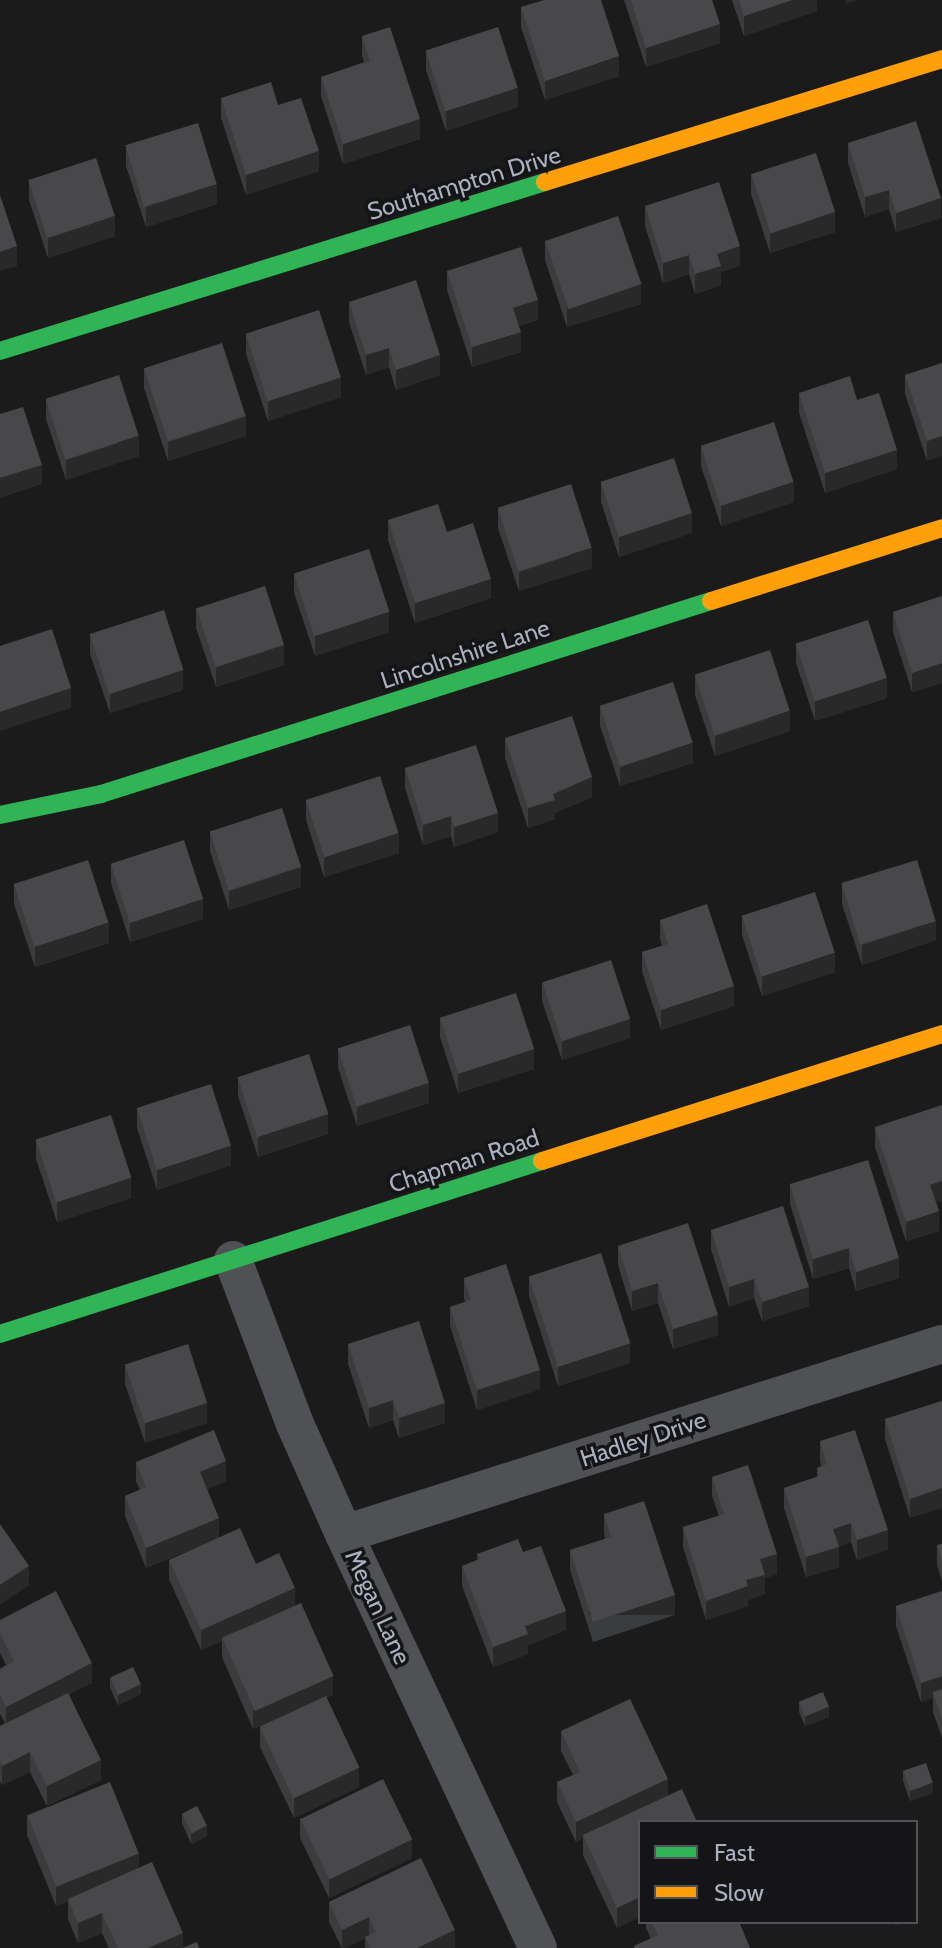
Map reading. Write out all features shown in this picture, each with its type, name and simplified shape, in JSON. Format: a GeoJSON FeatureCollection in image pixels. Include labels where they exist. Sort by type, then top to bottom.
{"type":"FeatureCollection","features":[{"type":"Feature","properties":{"kind":"street","name":"Southampton Drive"},"geometry":{"type":"LineString","coordinates":[[0,351],[942,59]]}},
{"type":"Feature","properties":{"kind":"street","name":"Lincolnshire Lane"},"geometry":{"type":"LineString","coordinates":[[0,815],[101,794],[942,528]]}},
{"type":"Feature","properties":{"kind":"street","name":"Chapman Road"},"geometry":{"type":"LineString","coordinates":[[0,1334],[942,1034]]}},
{"type":"Feature","properties":{"kind":"street","name":"Megan Lane"},"geometry":{"type":"LineString","coordinates":[[233,1260],[295,1424],[538,1948]]}},
{"type":"Feature","properties":{"kind":"street","name":"Hadley Drive"},"geometry":{"type":"LineString","coordinates":[[344,1534],[942,1344]]}},
{"type":"Feature","properties":{"kind":"building"},"geometry":{"type":"Polygon","coordinates":[[[544,0],[601,0],[619,56],[545,81],[521,7],[544,0]]]}},
{"type":"Feature","properties":{"kind":"building"},"geometry":{"type":"Polygon","coordinates":[[[631,0],[712,0],[720,24],[646,48],[631,0]]]}},
{"type":"Feature","properties":{"kind":"building"},"geometry":{"type":"Polygon","coordinates":[[[739,0],[792,0],[744,16],[739,0]]]}},
{"type":"Feature","properties":{"kind":"building"},"geometry":{"type":"Polygon","coordinates":[[[390,27],[420,119],[343,144],[321,77],[370,61],[362,36],[390,27]]]}},
{"type":"Feature","properties":{"kind":"building"},"geometry":{"type":"Polygon","coordinates":[[[498,27],[518,88],[445,111],[426,50],[498,27]]]}},
{"type":"Feature","properties":{"kind":"building"},"geometry":{"type":"Polygon","coordinates":[[[271,82],[278,105],[301,98],[319,151],[246,175],[221,98],[271,82]]]}},
{"type":"Feature","properties":{"kind":"building"},"geometry":{"type":"Polygon","coordinates":[[[916,121],[941,198],[896,213],[889,190],[865,197],[848,143],[916,121]]]}},
{"type":"Feature","properties":{"kind":"building"},"geometry":{"type":"Polygon","coordinates":[[[198,123],[217,184],[144,206],[125,145],[198,123]]]}},
{"type":"Feature","properties":{"kind":"building"},"geometry":{"type":"Polygon","coordinates":[[[816,153],[835,212],[770,233],[751,174],[816,153]]]}},
{"type":"Feature","properties":{"kind":"building"},"geometry":{"type":"Polygon","coordinates":[[[96,158],[115,216],[47,238],[28,180],[96,158]]]}},
{"type":"Feature","properties":{"kind":"building"},"geometry":{"type":"Polygon","coordinates":[[[719,182],[740,246],[717,254],[721,266],[695,274],[689,255],[663,263],[645,206],[719,182]]]}},
{"type":"Feature","properties":{"kind":"building"},"geometry":{"type":"Polygon","coordinates":[[[0,195],[17,246],[0,252],[0,195]]]}},
{"type":"Feature","properties":{"kind":"building"},"geometry":{"type":"Polygon","coordinates":[[[618,216],[641,284],[569,309],[545,241],[618,216]]]}},
{"type":"Feature","properties":{"kind":"building"},"geometry":{"type":"Polygon","coordinates":[[[521,247],[538,300],[513,308],[521,332],[472,347],[447,271],[521,247]]]}},
{"type":"Feature","properties":{"kind":"building"},"geometry":{"type":"Polygon","coordinates":[[[416,280],[440,355],[396,370],[389,348],[366,355],[349,302],[416,280]]]}},
{"type":"Feature","properties":{"kind":"building"},"geometry":{"type":"Polygon","coordinates":[[[319,310],[341,378],[268,401],[246,334],[319,310]]]}},
{"type":"Feature","properties":{"kind":"building"},"geometry":{"type":"Polygon","coordinates":[[[222,343],[246,416],[168,442],[144,368],[222,343]]]}},
{"type":"Feature","properties":{"kind":"building"},"geometry":{"type":"Polygon","coordinates":[[[942,363],[942,436],[927,441],[905,375],[942,363]]]}},
{"type":"Feature","properties":{"kind":"building"},"geometry":{"type":"Polygon","coordinates":[[[119,375],[139,436],[66,460],[46,399],[119,375]]]}},
{"type":"Feature","properties":{"kind":"building"},"geometry":{"type":"Polygon","coordinates":[[[850,376],[857,400],[879,393],[897,450],[825,473],[799,393],[850,376]]]}},
{"type":"Feature","properties":{"kind":"building"},"geometry":{"type":"Polygon","coordinates":[[[23,407],[42,465],[0,478],[0,414],[23,407]]]}},
{"type":"Feature","properties":{"kind":"building"},"geometry":{"type":"Polygon","coordinates":[[[774,422],[793,482],[720,506],[701,446],[774,422]]]}},
{"type":"Feature","properties":{"kind":"building"},"geometry":{"type":"Polygon","coordinates":[[[674,458],[692,513],[619,537],[601,482],[674,458]]]}},
{"type":"Feature","properties":{"kind":"building"},"geometry":{"type":"Polygon","coordinates":[[[571,484],[592,548],[518,572],[498,508],[571,484]]]}},
{"type":"Feature","properties":{"kind":"building"},"geometry":{"type":"Polygon","coordinates":[[[438,504],[447,532],[473,523],[491,579],[415,603],[388,520],[438,504]]]}},
{"type":"Feature","properties":{"kind":"building"},"geometry":{"type":"Polygon","coordinates":[[[369,549],[389,612],[314,636],[294,573],[369,549]]]}},
{"type":"Feature","properties":{"kind":"building"},"geometry":{"type":"Polygon","coordinates":[[[265,586],[284,645],[216,667],[197,608],[265,586]]]}},
{"type":"Feature","properties":{"kind":"building"},"geometry":{"type":"Polygon","coordinates":[[[942,596],[942,663],[912,673],[893,612],[942,596]]]}},
{"type":"Feature","properties":{"kind":"building"},"geometry":{"type":"Polygon","coordinates":[[[164,610],[183,670],[109,694],[90,634],[164,610]]]}},
{"type":"Feature","properties":{"kind":"building"},"geometry":{"type":"Polygon","coordinates":[[[868,620],[887,678],[815,701],[796,643],[868,620]]]}},
{"type":"Feature","properties":{"kind":"building"},"geometry":{"type":"Polygon","coordinates":[[[52,629],[71,688],[0,712],[0,646],[52,629]]]}},
{"type":"Feature","properties":{"kind":"building"},"geometry":{"type":"Polygon","coordinates":[[[770,650],[790,711],[715,735],[695,674],[770,650]]]}},
{"type":"Feature","properties":{"kind":"building"},"geometry":{"type":"Polygon","coordinates":[[[673,682],[693,743],[620,767],[600,706],[673,682]]]}},
{"type":"Feature","properties":{"kind":"building"},"geometry":{"type":"Polygon","coordinates":[[[572,716],[592,777],[553,794],[555,800],[528,808],[505,738],[572,716]]]}},
{"type":"Feature","properties":{"kind":"building"},"geometry":{"type":"Polygon","coordinates":[[[476,745],[498,813],[454,827],[451,816],[423,825],[405,768],[476,745]]]}},
{"type":"Feature","properties":{"kind":"building"},"geometry":{"type":"Polygon","coordinates":[[[380,776],[399,833],[324,857],[306,800],[380,776]]]}},
{"type":"Feature","properties":{"kind":"building"},"geometry":{"type":"Polygon","coordinates":[[[282,808],[301,867],[229,890],[210,831],[282,808]]]}},
{"type":"Feature","properties":{"kind":"building"},"geometry":{"type":"Polygon","coordinates":[[[184,840],[203,899],[130,923],[111,864],[184,840]]]}},
{"type":"Feature","properties":{"kind":"building"},"geometry":{"type":"Polygon","coordinates":[[[88,860],[108,923],[34,947],[14,884],[88,860]]]}},
{"type":"Feature","properties":{"kind":"building"},"geometry":{"type":"Polygon","coordinates":[[[917,860],[936,921],[860,944],[841,883],[917,860]]]}},
{"type":"Feature","properties":{"kind":"building"},"geometry":{"type":"Polygon","coordinates":[[[815,892],[835,953],[762,977],[742,916],[815,892]]]}},
{"type":"Feature","properties":{"kind":"building"},"geometry":{"type":"Polygon","coordinates":[[[707,904],[734,986],[661,1010],[642,952],[668,944],[660,920],[707,904]]]}},
{"type":"Feature","properties":{"kind":"building"},"geometry":{"type":"Polygon","coordinates":[[[611,960],[630,1019],[562,1041],[543,982],[611,960]]]}},
{"type":"Feature","properties":{"kind":"building"},"geometry":{"type":"Polygon","coordinates":[[[516,993],[534,1049],[458,1074],[440,1018],[516,993]]]}},
{"type":"Feature","properties":{"kind":"building"},"geometry":{"type":"Polygon","coordinates":[[[410,1025],[429,1083],[357,1106],[338,1048],[410,1025]]]}},
{"type":"Feature","properties":{"kind":"building"},"geometry":{"type":"Polygon","coordinates":[[[309,1054],[328,1114],[257,1137],[238,1077],[309,1054]]]}},
{"type":"Feature","properties":{"kind":"building"},"geometry":{"type":"Polygon","coordinates":[[[211,1084],[231,1146],[157,1170],[137,1108],[211,1084]]]}},
{"type":"Feature","properties":{"kind":"building"},"geometry":{"type":"Polygon","coordinates":[[[942,1105],[942,1181],[930,1185],[939,1211],[906,1222],[875,1127],[942,1105]]]}},
{"type":"Feature","properties":{"kind":"building"},"geometry":{"type":"Polygon","coordinates":[[[111,1115],[131,1178],[56,1202],[36,1139],[111,1115]]]}},
{"type":"Feature","properties":{"kind":"building"},"geometry":{"type":"Polygon","coordinates":[[[868,1160],[899,1258],[856,1272],[849,1248],[813,1259],[790,1184],[868,1160]]]}},
{"type":"Feature","properties":{"kind":"building"},"geometry":{"type":"Polygon","coordinates":[[[783,1206],[809,1287],[762,1302],[754,1279],[729,1287],[711,1230],[783,1206]]]}},
{"type":"Feature","properties":{"kind":"building"},"geometry":{"type":"Polygon","coordinates":[[[688,1223],[718,1315],[673,1329],[658,1283],[632,1291],[618,1246],[688,1223]]]}},
{"type":"Feature","properties":{"kind":"building"},"geometry":{"type":"Polygon","coordinates":[[[601,1253],[630,1343],[558,1367],[529,1276],[601,1253]]]}},
{"type":"Feature","properties":{"kind":"building"},"geometry":{"type":"Polygon","coordinates":[[[506,1264],[540,1370],[477,1390],[450,1307],[471,1300],[464,1278],[506,1264]]]}},
{"type":"Feature","properties":{"kind":"building"},"geometry":{"type":"Polygon","coordinates":[[[419,1321],[445,1403],[399,1418],[393,1400],[369,1408],[348,1344],[419,1321]]]}},
{"type":"Feature","properties":{"kind":"building"},"geometry":{"type":"Polygon","coordinates":[[[188,1344],[207,1403],[144,1423],[125,1364],[188,1344]]]}},
{"type":"Feature","properties":{"kind":"building"},"geometry":{"type":"Polygon","coordinates":[[[942,1401],[942,1488],[910,1499],[885,1419],[942,1401]]]}},
{"type":"Feature","properties":{"kind":"building"},"geometry":{"type":"Polygon","coordinates":[[[214,1430],[226,1461],[200,1472],[219,1518],[146,1548],[125,1496],[146,1487],[136,1462],[214,1430]]]}},
{"type":"Feature","properties":{"kind":"building"},"geometry":{"type":"Polygon","coordinates":[[[855,1430],[888,1530],[857,1540],[851,1523],[833,1529],[839,1547],[806,1557],[784,1488],[819,1476],[817,1468],[827,1464],[820,1441],[855,1430]]]}},
{"type":"Feature","properties":{"kind":"building"},"geometry":{"type":"Polygon","coordinates":[[[748,1465],[777,1554],[760,1559],[765,1575],[746,1580],[748,1586],[706,1601],[683,1527],[724,1514],[712,1477],[748,1465]]]}},
{"type":"Feature","properties":{"kind":"building"},"geometry":{"type":"Polygon","coordinates":[[[644,1501],[675,1595],[593,1622],[570,1550],[611,1537],[604,1514],[644,1501]]]}},
{"type":"Feature","properties":{"kind":"building"},"geometry":{"type":"Polygon","coordinates":[[[0,1524],[29,1566],[0,1585],[0,1524]]]}},
{"type":"Feature","properties":{"kind":"building"},"geometry":{"type":"Polygon","coordinates":[[[240,1528],[256,1564],[279,1553],[295,1588],[201,1630],[169,1560],[240,1528]]]}},
{"type":"Feature","properties":{"kind":"building"},"geometry":{"type":"Polygon","coordinates":[[[518,1539],[523,1552],[541,1546],[566,1611],[525,1626],[528,1634],[493,1647],[462,1566],[480,1559],[477,1554],[518,1539]]]}},
{"type":"Feature","properties":{"kind":"building"},"geometry":{"type":"Polygon","coordinates":[[[942,1544],[942,1561],[937,1545],[942,1544]]]}},
{"type":"Feature","properties":{"kind":"building"},"geometry":{"type":"Polygon","coordinates":[[[56,1591],[92,1663],[6,1707],[0,1695],[0,1669],[14,1661],[0,1633],[0,1620],[56,1591]]]}},
{"type":"Feature","properties":{"kind":"building"},"geometry":{"type":"Polygon","coordinates":[[[942,1591],[942,1676],[921,1683],[896,1606],[942,1591]]]}},
{"type":"Feature","properties":{"kind":"building"},"geometry":{"type":"Polygon","coordinates":[[[301,1603],[334,1676],[255,1711],[222,1638],[301,1603]]]}},
{"type":"Feature","properties":{"kind":"building"},"geometry":{"type":"Polygon","coordinates":[[[133,1667],[141,1684],[118,1695],[110,1678],[133,1667]]]}},
{"type":"Feature","properties":{"kind":"building"},"geometry":{"type":"Polygon","coordinates":[[[942,1689],[942,1719],[933,1692],[942,1689]]]}},
{"type":"Feature","properties":{"kind":"building"},"geometry":{"type":"Polygon","coordinates":[[[823,1692],[829,1707],[805,1717],[799,1702],[823,1692]]]}},
{"type":"Feature","properties":{"kind":"building"},"geometry":{"type":"Polygon","coordinates":[[[68,1693],[101,1760],[47,1786],[30,1752],[2,1766],[0,1726],[68,1693]]]}},
{"type":"Feature","properties":{"kind":"building"},"geometry":{"type":"Polygon","coordinates":[[[326,1696],[359,1768],[293,1798],[260,1727],[326,1696]]]}},
{"type":"Feature","properties":{"kind":"building"},"geometry":{"type":"Polygon","coordinates":[[[630,1699],[668,1779],[576,1822],[557,1782],[580,1772],[561,1731],[630,1699]]]}},
{"type":"Feature","properties":{"kind":"building"},"geometry":{"type":"Polygon","coordinates":[[[926,1763],[933,1783],[910,1791],[903,1771],[926,1763]]]}},
{"type":"Feature","properties":{"kind":"building"},"geometry":{"type":"Polygon","coordinates":[[[383,1779],[412,1839],[330,1880],[300,1819],[383,1779]]]}},
{"type":"Feature","properties":{"kind":"building"},"geometry":{"type":"Polygon","coordinates":[[[110,1782],[139,1853],[56,1887],[27,1815],[110,1782]]]}},
{"type":"Feature","properties":{"kind":"building"},"geometry":{"type":"Polygon","coordinates":[[[682,1789],[696,1820],[638,1820],[638,1898],[617,1908],[583,1835],[682,1789]]]}},
{"type":"Feature","properties":{"kind":"building"},"geometry":{"type":"Polygon","coordinates":[[[197,1806],[207,1826],[192,1833],[182,1814],[197,1806]]]}},
{"type":"Feature","properties":{"kind":"building"},"geometry":{"type":"Polygon","coordinates":[[[421,1858],[455,1930],[417,1948],[371,1948],[365,1937],[376,1932],[369,1917],[342,1930],[329,1902],[421,1858]]]}},
{"type":"Feature","properties":{"kind":"building"},"geometry":{"type":"Polygon","coordinates":[[[152,1862],[183,1933],[148,1948],[118,1948],[102,1913],[78,1923],[68,1899],[152,1862]]]}},
{"type":"Feature","properties":{"kind":"building"},"geometry":{"type":"Polygon","coordinates":[[[653,1924],[740,1924],[750,1948],[635,1948],[658,1935],[653,1924]]]}},
{"type":"Feature","properties":{"kind":"building"},"geometry":{"type":"Polygon","coordinates":[[[197,1942],[199,1948],[182,1948],[197,1942]]]}},
{"type":"Feature","properties":{"kind":"traffic: fast"},"geometry":{"type":"LineString","coordinates":[[0,351],[545,182]]}},
{"type":"Feature","properties":{"kind":"traffic: fast"},"geometry":{"type":"LineString","coordinates":[[0,815],[101,794],[711,601]]}},
{"type":"Feature","properties":{"kind":"traffic: fast"},"geometry":{"type":"LineString","coordinates":[[0,1334],[542,1161]]}},
{"type":"Feature","properties":{"kind":"traffic: slow"},"geometry":{"type":"LineString","coordinates":[[545,182],[942,59]]}},
{"type":"Feature","properties":{"kind":"traffic: slow"},"geometry":{"type":"LineString","coordinates":[[711,601],[942,528]]}},
{"type":"Feature","properties":{"kind":"traffic: slow"},"geometry":{"type":"LineString","coordinates":[[542,1161],[942,1034]]}}]}
